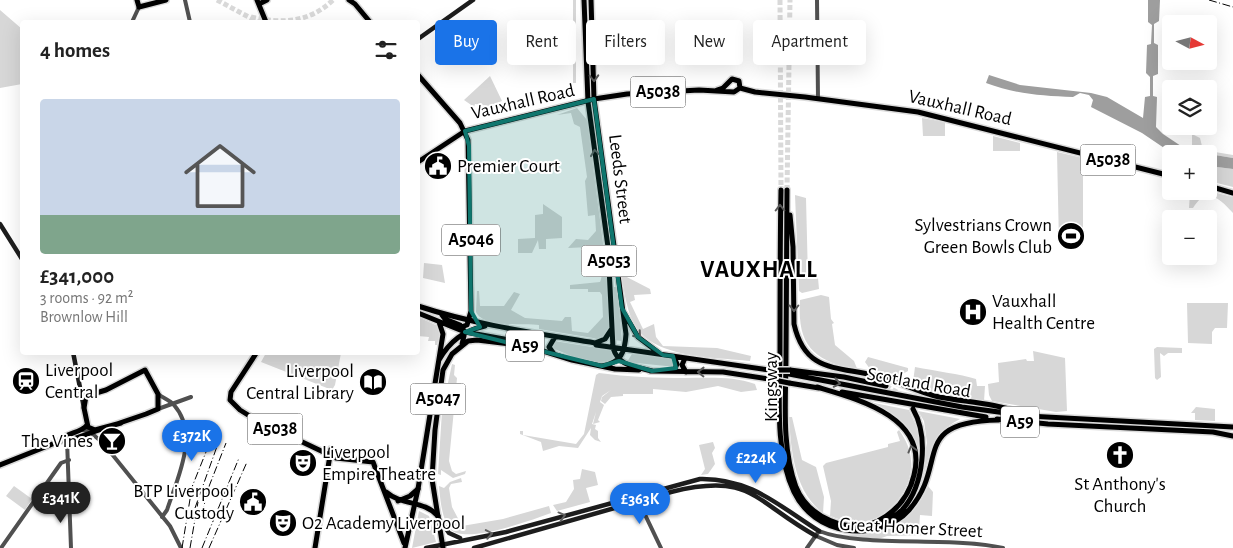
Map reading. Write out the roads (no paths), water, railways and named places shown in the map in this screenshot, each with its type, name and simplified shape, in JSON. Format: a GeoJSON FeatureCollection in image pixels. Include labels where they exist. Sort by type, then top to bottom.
{"type":"FeatureCollection","features":[{"type":"Feature","properties":{"kind":"main road"},"geometry":{"type":"LineString","coordinates":[[137,0],[139,7],[166,0]]}},
{"type":"Feature","properties":{"kind":"main road"},"geometry":{"type":"LineString","coordinates":[[265,20],[258,2],[268,0]]}},
{"type":"Feature","properties":{"kind":"main road"},"geometry":{"type":"LineString","coordinates":[[349,0],[355,4],[368,20]]}},
{"type":"Feature","properties":{"kind":"main road"},"geometry":{"type":"LineString","coordinates":[[420,38],[473,0]]}},
{"type":"Feature","properties":{"kind":"main road","name":"Leeds Street"},"geometry":{"type":"LineString","coordinates":[[584,0],[591,100],[608,247],[613,348],[618,360]]}},
{"type":"Feature","properties":{"kind":"main road","name":"Leeds Street"},"geometry":{"type":"LineString","coordinates":[[591,0],[591,100],[626,334],[624,350],[618,360]]}},
{"type":"Feature","properties":{"kind":"main road","name":"A5046"},"geometry":{"type":"LineString","coordinates":[[420,77],[465,131],[469,146],[472,287],[469,322]]}},
{"type":"Feature","properties":{"kind":"main road","name":"A5038"},"geometry":{"type":"LineString","coordinates":[[727,83],[732,78],[740,83],[740,88],[736,91],[730,91]]}},
{"type":"Feature","properties":{"kind":"main road"},"geometry":{"type":"LineString","coordinates":[[717,90],[727,83],[730,91]]}},
{"type":"Feature","properties":{"kind":"main road","name":"Vauxhall Road"},"geometry":{"type":"LineString","coordinates":[[740,88],[755,92],[918,112],[1162,174]]}},
{"type":"Feature","properties":{"kind":"main road","name":"Vauxhall Road"},"geometry":{"type":"LineString","coordinates":[[465,131],[591,100],[627,94],[730,91]]}},
{"type":"Feature","properties":{"kind":"main road","name":"A5038"},"geometry":{"type":"LineString","coordinates":[[420,161],[465,131]]}},
{"type":"Feature","properties":{"kind":"main road"},"geometry":{"type":"LineString","coordinates":[[1217,188],[1233,193]]}},
{"type":"Feature","properties":{"kind":"main road","name":"Kingsway"},"geometry":{"type":"LineString","coordinates":[[780,190],[780,428],[788,479],[802,506],[815,519],[848,531],[863,530]]}},
{"type":"Feature","properties":{"kind":"main road","name":"Kingsway"},"geometry":{"type":"LineString","coordinates":[[817,387],[852,398],[887,413],[907,433],[914,454],[915,473],[909,492],[898,507],[874,522],[848,526],[819,515],[804,502],[792,473],[786,425],[787,190],[793,247],[794,324],[797,336],[807,354],[817,362],[834,369],[877,376],[923,392],[1019,412],[1028,416]]}},
{"type":"Feature","properties":{"kind":"main road"},"geometry":{"type":"LineString","coordinates":[[0,224],[20,256]]}},
{"type":"Feature","properties":{"kind":"main road","name":"A59"},"geometry":{"type":"LineString","coordinates":[[420,307],[487,326],[595,343]]}},
{"type":"Feature","properties":{"kind":"main road"},"geometry":{"type":"LineString","coordinates":[[622,308],[638,337],[663,354]]}},
{"type":"Feature","properties":{"kind":"main road"},"geometry":{"type":"LineString","coordinates":[[471,311],[475,318],[487,326]]}},
{"type":"Feature","properties":{"kind":"main road","name":"A59"},"geometry":{"type":"LineString","coordinates":[[420,314],[456,329],[602,366]]}},
{"type":"Feature","properties":{"kind":"main road"},"geometry":{"type":"LineString","coordinates":[[442,314],[444,318],[464,330],[487,326]]}},
{"type":"Feature","properties":{"kind":"main road","name":"A5047"},"geometry":{"type":"LineString","coordinates":[[403,546],[418,489],[443,334],[439,322]]}},
{"type":"Feature","properties":{"kind":"main road"},"geometry":{"type":"LineString","coordinates":[[464,330],[469,322]]}},
{"type":"Feature","properties":{"kind":"main road"},"geometry":{"type":"LineString","coordinates":[[595,343],[606,338],[612,328]]}},
{"type":"Feature","properties":{"kind":"main road","name":"A5047"},"geometry":{"type":"LineString","coordinates":[[437,365],[450,344],[464,330]]}},
{"type":"Feature","properties":{"kind":"main road","name":"A5047"},"geometry":{"type":"LineString","coordinates":[[443,546],[432,479],[439,393],[446,363],[462,344],[464,330]]}},
{"type":"Feature","properties":{"kind":"main road"},"geometry":{"type":"LineString","coordinates":[[554,355],[549,346],[555,337]]}},
{"type":"Feature","properties":{"kind":"main road"},"geometry":{"type":"LineString","coordinates":[[462,344],[477,340],[515,344]]}},
{"type":"Feature","properties":{"kind":"main road","name":"Scotland Road"},"geometry":{"type":"LineString","coordinates":[[595,343],[624,350],[789,372],[962,407],[1028,416],[1232,427]]}},
{"type":"Feature","properties":{"kind":"main road"},"geometry":{"type":"LineString","coordinates":[[74,355],[88,431]]}},
{"type":"Feature","properties":{"kind":"main road","name":"A5038"},"geometry":{"type":"LineString","coordinates":[[256,355],[231,392],[230,397],[233,405],[256,420],[331,452]]}},
{"type":"Feature","properties":{"kind":"main road"},"geometry":{"type":"LineString","coordinates":[[673,356],[677,364],[674,371]]}},
{"type":"Feature","properties":{"kind":"main road"},"geometry":{"type":"LineString","coordinates":[[684,358],[682,365],[686,372]]}},
{"type":"Feature","properties":{"kind":"main road"},"geometry":{"type":"LineString","coordinates":[[602,366],[618,360],[627,366],[652,371]]}},
{"type":"Feature","properties":{"kind":"main road","name":"Scotland Road"},"geometry":{"type":"LineString","coordinates":[[602,366],[652,371],[723,372],[999,420],[1213,432],[1233,436]]}},
{"type":"Feature","properties":{"kind":"main road"},"geometry":{"type":"LineString","coordinates":[[0,465],[67,438],[121,423],[158,409],[158,394],[145,370],[106,390],[86,396]]}},
{"type":"Feature","properties":{"kind":"main road"},"geometry":{"type":"LineString","coordinates":[[789,372],[844,377],[886,386]]}},
{"type":"Feature","properties":{"kind":"main road"},"geometry":{"type":"LineString","coordinates":[[80,391],[86,396]]}},
{"type":"Feature","properties":{"kind":"main road"},"geometry":{"type":"LineString","coordinates":[[84,408],[86,396]]}},
{"type":"Feature","properties":{"kind":"main road"},"geometry":{"type":"LineString","coordinates":[[863,530],[890,520],[902,509],[916,485],[921,461],[922,435],[913,409]]}},
{"type":"Feature","properties":{"kind":"main road"},"geometry":{"type":"LineString","coordinates":[[863,530],[885,525],[908,512],[924,486],[935,447],[948,430],[965,422],[999,420]]}},
{"type":"Feature","properties":{"kind":"main road"},"geometry":{"type":"LineString","coordinates":[[315,548],[331,452],[345,460],[373,462],[385,491],[403,546]]}},
{"type":"Feature","properties":{"kind":"main road"},"geometry":{"type":"LineString","coordinates":[[426,548],[506,532],[687,481],[709,479],[731,481],[759,492],[818,534]]}},
{"type":"Feature","properties":{"kind":"main road"},"geometry":{"type":"LineString","coordinates":[[474,548],[699,485],[731,486],[763,499],[818,534]]}},
{"type":"Feature","properties":{"kind":"main road"},"geometry":{"type":"LineString","coordinates":[[398,501],[410,496],[418,489]]}},
{"type":"Feature","properties":{"kind":"main road"},"geometry":{"type":"LineString","coordinates":[[385,491],[398,501],[427,507],[438,516],[449,533],[464,539]]}},
{"type":"Feature","properties":{"kind":"street"},"geometry":{"type":"LineString","coordinates":[[185,0],[190,20]]}},
{"type":"Feature","properties":{"kind":"street"},"geometry":{"type":"LineString","coordinates":[[817,0],[818,99]]}},
{"type":"Feature","properties":{"kind":"street"},"geometry":{"type":"LineString","coordinates":[[133,20],[139,7]]}},
{"type":"Feature","properties":{"kind":"street"},"geometry":{"type":"LineString","coordinates":[[158,394],[172,402],[180,412],[186,440],[171,496],[162,517]]}},
{"type":"Feature","properties":{"kind":"street"},"geometry":{"type":"LineString","coordinates":[[158,409],[172,402],[191,397]]}},
{"type":"Feature","properties":{"kind":"street"},"geometry":{"type":"LineString","coordinates":[[88,431],[108,450],[162,517],[178,540],[181,548]]}},
{"type":"Feature","properties":{"kind":"street"},"geometry":{"type":"LineString","coordinates":[[67,438],[71,548]]}},
{"type":"Feature","properties":{"kind":"street"},"geometry":{"type":"LineString","coordinates":[[0,548],[59,466],[69,460]]}},
{"type":"Feature","properties":{"kind":"street"},"geometry":{"type":"LineString","coordinates":[[59,466],[69,468]]}},
{"type":"Feature","properties":{"kind":"street"},"geometry":{"type":"LineString","coordinates":[[637,495],[661,548]]}},
{"type":"Feature","properties":{"kind":"street"},"geometry":{"type":"LineString","coordinates":[[807,548],[818,534]]}},
{"type":"Feature","properties":{"kind":"street","name":"Great Homer Street"},"geometry":{"type":"LineString","coordinates":[[818,534],[837,545],[854,548]]}},
{"type":"Feature","properties":{"kind":"street","name":"Great Homer Street"},"geometry":{"type":"LineString","coordinates":[[818,534],[839,540],[862,542],[983,545],[1003,548]]}},
{"type":"Feature","properties":{"kind":"tunnel"},"geometry":{"type":"LineString","coordinates":[[217,0],[254,20]]}},
{"type":"Feature","properties":{"kind":"tunnel"},"geometry":{"type":"LineString","coordinates":[[294,20],[324,8],[333,0]]}},
{"type":"Feature","properties":{"kind":"tunnel"},"geometry":{"type":"LineString","coordinates":[[780,0],[781,190]]}},
{"type":"Feature","properties":{"kind":"tunnel"},"geometry":{"type":"LineString","coordinates":[[787,190],[790,0]]}},
{"type":"Feature","properties":{"kind":"tunnel"},"geometry":{"type":"LineString","coordinates":[[251,17],[268,20]]}},
{"type":"Feature","properties":{"kind":"tunnel"},"geometry":{"type":"LineString","coordinates":[[886,386],[900,394],[911,406]]}},
{"type":"Feature","properties":{"kind":"railway"},"geometry":{"type":"LineString","coordinates":[[1209,0],[1233,7]]}},
{"type":"Feature","properties":{"kind":"railway"},"geometry":{"type":"LineString","coordinates":[[182,548],[192,487],[212,437]]}},
{"type":"Feature","properties":{"kind":"railway"},"geometry":{"type":"LineString","coordinates":[[195,508],[220,438]]}},
{"type":"Feature","properties":{"kind":"railway"},"geometry":{"type":"LineString","coordinates":[[202,514],[208,489],[226,443]]}},
{"type":"Feature","properties":{"kind":"railway"},"geometry":{"type":"LineString","coordinates":[[202,548],[239,458]]}},
{"type":"Feature","properties":{"kind":"railway"},"geometry":{"type":"LineString","coordinates":[[209,548],[247,462]]}},
{"type":"Feature","properties":{"kind":"railway"},"geometry":{"type":"LineString","coordinates":[[190,548],[198,502]]}},
{"type":"Feature","properties":{"kind":"place","name":"Premier Court"},"geometry":{"type":"Point","coordinates":[438,166]}},
{"type":"Feature","properties":{"kind":"place","name":"Sylvestrians Crown Green Bowls Club"},"geometry":{"type":"Point","coordinates":[1071,236]}},
{"type":"Feature","properties":{"kind":"place","name":"Vauxhall Health Centre"},"geometry":{"type":"Point","coordinates":[973,312]}},
{"type":"Feature","properties":{"kind":"place","name":"Liverpool Central"},"geometry":{"type":"Point","coordinates":[26,381]}},
{"type":"Feature","properties":{"kind":"place","name":"Liverpool Central Library"},"geometry":{"type":"Point","coordinates":[373,382]}},
{"type":"Feature","properties":{"kind":"place","name":"The Vines"},"geometry":{"type":"Point","coordinates":[112,441]}},
{"type":"Feature","properties":{"kind":"place","name":"St Anthony's Church"},"geometry":{"type":"Point","coordinates":[1120,455]}},
{"type":"Feature","properties":{"kind":"place","name":"Liverpool Empire Theatre"},"geometry":{"type":"Point","coordinates":[303,463]}},
{"type":"Feature","properties":{"kind":"place","name":"BTP Liverpool Custody"},"geometry":{"type":"Point","coordinates":[253,502]}},
{"type":"Feature","properties":{"kind":"place","name":"O2 Academy Liverpool"},"geometry":{"type":"Point","coordinates":[283,523]}},
{"type":"Feature","properties":{"kind":"district","name":"VAUXHALL"},"geometry":{"type":"Point","coordinates":[759,270]}}]}
